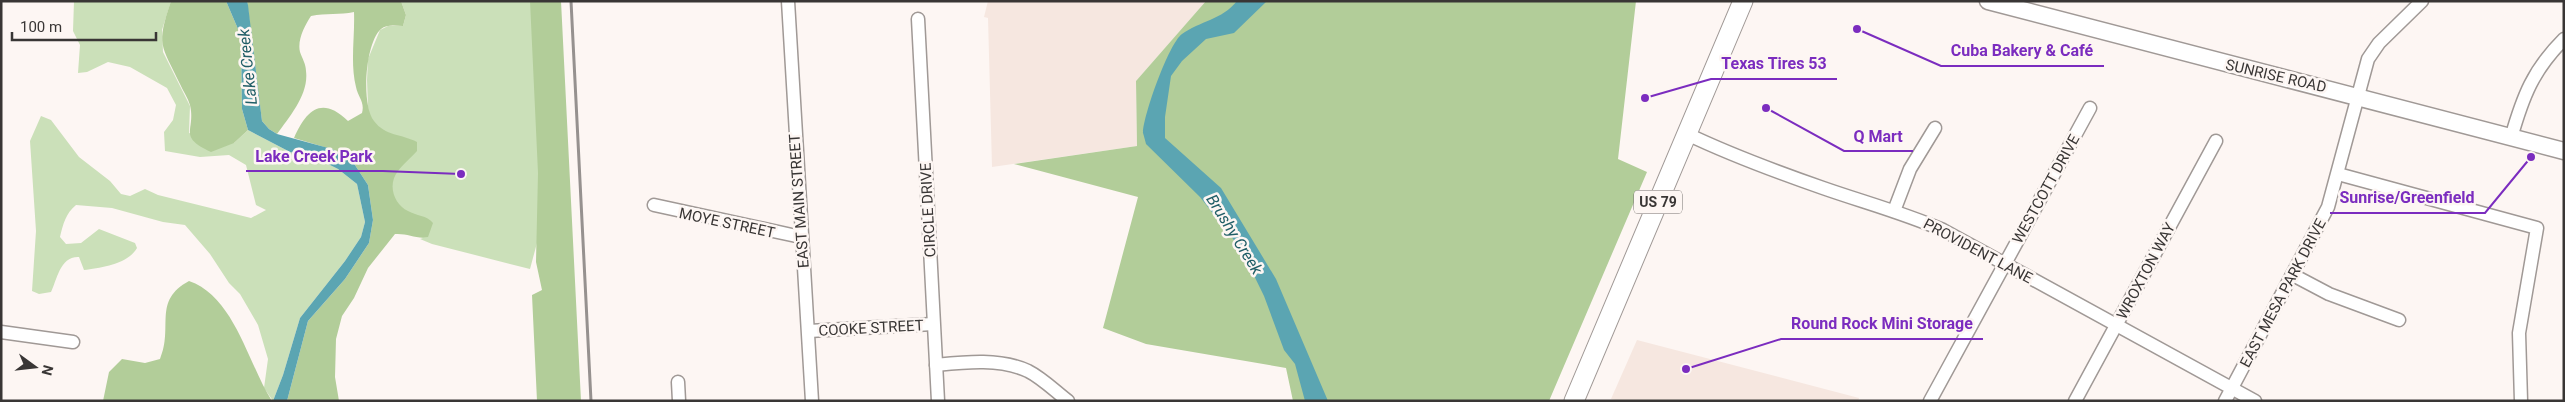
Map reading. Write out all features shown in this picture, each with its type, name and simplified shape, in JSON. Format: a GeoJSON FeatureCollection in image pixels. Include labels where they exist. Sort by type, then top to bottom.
{"type":"FeatureCollection","features":[{"type":"Feature","properties":{"kind":"highway","name":"US 79"},"geometry":{"type":"LineString","coordinates":[[1574,401],[1743,1]]}},
{"type":"Feature","properties":{"kind":"main road","name":"SUNRISE ROAD"},"geometry":{"type":"LineString","coordinates":[[1988,1],[2197,58],[2357,96],[2564,152]]}},
{"type":"Feature","properties":{"kind":"street","name":"EAST MAIN STREET"},"geometry":{"type":"LineString","coordinates":[[788,1],[812,401]]}},
{"type":"Feature","properties":{"kind":"street","name":"EAST MESA PARK DRIVE"},"geometry":{"type":"LineString","coordinates":[[2225,401],[2322,222],[2334,190],[2363,72],[2375,48],[2422,1]]}},
{"type":"Feature","properties":{"kind":"street","name":"CIRCLE DRIVE"},"geometry":{"type":"LineString","coordinates":[[918,19],[938,401]]}},
{"type":"Feature","properties":{"kind":"street"},"geometry":{"type":"LineString","coordinates":[[2511,138],[2518,113],[2539,67],[2564,39]]}},
{"type":"Feature","properties":{"kind":"street","name":"WESTCOTT DRIVE"},"geometry":{"type":"LineString","coordinates":[[1930,401],[2090,108]]}},
{"type":"Feature","properties":{"kind":"street"},"geometry":{"type":"LineString","coordinates":[[1894,211],[1910,169],[1935,128]]}},
{"type":"Feature","properties":{"kind":"street","name":"PROVIDENT LANE"},"geometry":{"type":"LineString","coordinates":[[1687,134],[1715,148],[1943,230],[2255,401]]}},
{"type":"Feature","properties":{"kind":"street","name":"WROXTON WAY"},"geometry":{"type":"LineString","coordinates":[[2075,401],[2216,141]]}},
{"type":"Feature","properties":{"kind":"street"},"geometry":{"type":"LineString","coordinates":[[2338,174],[2537,228],[2519,333],[2521,401]]}},
{"type":"Feature","properties":{"kind":"street","name":"MOYE STREET"},"geometry":{"type":"LineString","coordinates":[[654,206],[801,237]]}},
{"type":"Feature","properties":{"kind":"street"},"geometry":{"type":"LineString","coordinates":[[2293,275],[2329,294],[2399,320]]}},
{"type":"Feature","properties":{"kind":"street","name":"COOKE STREET"},"geometry":{"type":"LineString","coordinates":[[809,331],[934,324]]}},
{"type":"Feature","properties":{"kind":"street"},"geometry":{"type":"LineString","coordinates":[[1,332],[73,342]]}},
{"type":"Feature","properties":{"kind":"street"},"geometry":{"type":"LineString","coordinates":[[936,365],[957,363],[1012,365],[1035,375],[1068,401]]}},
{"type":"Feature","properties":{"kind":"street"},"geometry":{"type":"LineString","coordinates":[[678,382],[679,401]]}},
{"type":"Feature","properties":{"kind":"shaded area"},"geometry":{"type":"Polygon","coordinates":[[[988,1],[1206,1],[1136,81],[1137,146],[992,167],[988,18],[984,17],[988,1]]]}},
{"type":"Feature","properties":{"kind":"shaded area"},"geometry":{"type":"Polygon","coordinates":[[[1637,340],[1859,398],[1858,401],[1619,401],[1611,399],[1637,340]]]}},
{"type":"Feature","properties":{"kind":"green space"},"geometry":{"type":"Polygon","coordinates":[[[74,1],[171,1],[162,30],[163,52],[190,106],[189,133],[234,143],[248,130],[290,152],[320,160],[338,169],[357,184],[365,222],[361,237],[345,261],[300,318],[273,401],[264,388],[268,359],[258,325],[240,294],[229,283],[210,254],[185,225],[163,222],[112,208],[76,205],[67,215],[61,232],[60,237],[66,244],[81,243],[99,229],[135,243],[137,248],[121,261],[91,269],[84,270],[79,257],[67,260],[60,270],[51,292],[39,294],[32,291],[36,231],[30,141],[41,116],[51,120],[79,157],[110,181],[121,194],[130,196],[145,189],[158,195],[251,218],[266,210],[256,205],[246,165],[229,155],[200,157],[165,151],[164,132],[173,120],[176,105],[167,88],[130,67],[108,62],[87,72],[78,73],[80,45],[73,31],[74,1]]]}},
{"type":"Feature","properties":{"kind":"green space"},"geometry":{"type":"Polygon","coordinates":[[[171,1],[226,1],[241,36],[242,109],[248,130],[234,143],[211,152],[194,142],[191,137],[190,105],[165,52],[162,36],[163,27],[171,1]]]}},
{"type":"Feature","properties":{"kind":"green space"},"geometry":{"type":"Polygon","coordinates":[[[247,1],[401,1],[406,15],[403,26],[386,26],[381,29],[371,47],[368,60],[367,102],[370,113],[378,126],[388,132],[417,142],[417,151],[400,168],[395,176],[393,182],[394,194],[403,208],[411,213],[428,218],[433,223],[428,237],[395,234],[368,268],[354,298],[342,316],[336,339],[335,377],[339,401],[287,401],[308,321],[345,279],[369,243],[373,220],[368,185],[353,162],[334,150],[294,138],[304,120],[315,110],[322,108],[330,109],[348,121],[362,113],[363,106],[356,87],[353,69],[354,12],[311,16],[302,33],[299,47],[306,68],[305,88],[302,96],[277,134],[262,121],[247,1]]]}},
{"type":"Feature","properties":{"kind":"green space"},"geometry":{"type":"Polygon","coordinates":[[[401,1],[540,1],[541,228],[530,269],[432,244],[420,239],[423,238],[391,228],[368,107],[367,80],[368,59],[380,30],[388,26],[403,26],[406,15],[401,1]]]}},
{"type":"Feature","properties":{"kind":"green space"},"geometry":{"type":"Polygon","coordinates":[[[530,1],[561,1],[581,401],[537,401],[532,295],[542,290],[536,262],[538,173],[530,1]]]}},
{"type":"Feature","properties":{"kind":"green space"},"geometry":{"type":"Polygon","coordinates":[[[1206,1],[1636,1],[1618,159],[1647,172],[1549,401],[1293,401],[1286,368],[1146,344],[1103,328],[1138,197],[1014,164],[1137,146],[1136,81],[1206,1]]]}},
{"type":"Feature","properties":{"kind":"green space"},"geometry":{"type":"Polygon","coordinates":[[[189,281],[205,289],[218,301],[229,316],[272,401],[103,401],[109,372],[122,359],[145,363],[160,359],[164,347],[167,306],[171,297],[178,289],[189,281]]]}},
{"type":"Feature","properties":{"kind":"water","name":"Lake Creek"},"geometry":{"type":"Polygon","coordinates":[[[226,1],[247,1],[262,121],[277,134],[332,149],[353,162],[368,185],[373,220],[369,243],[345,279],[308,321],[287,401],[273,401],[300,318],[345,261],[361,237],[365,222],[357,184],[338,169],[320,160],[290,152],[248,130],[242,109],[241,36],[226,1]]]}},
{"type":"Feature","properties":{"kind":"water","name":"Brushy Creek"},"geometry":{"type":"Polygon","coordinates":[[[1237,1],[1267,1],[1234,33],[1206,39],[1182,61],[1171,76],[1165,117],[1165,138],[1221,188],[1276,279],[1328,401],[1305,401],[1295,364],[1284,350],[1264,296],[1241,249],[1200,197],[1146,144],[1143,133],[1147,112],[1158,80],[1170,51],[1177,40],[1182,34],[1225,12],[1237,1]]]}},
{"type":"Feature","properties":{"kind":"railway"},"geometry":{"type":"LineString","coordinates":[[571,1],[591,401]]}},
{"type":"Feature","properties":{"kind":"place","name":"Cuba Bakery & Café"},"geometry":{"type":"Point","coordinates":[1857,29]}},
{"type":"Feature","properties":{"kind":"place","name":"Texas Tires 53"},"geometry":{"type":"Point","coordinates":[1645,98]}},
{"type":"Feature","properties":{"kind":"place","name":"Q Mart"},"geometry":{"type":"Point","coordinates":[1766,108]}},
{"type":"Feature","properties":{"kind":"place","name":"Sunrise/Greenfield"},"geometry":{"type":"Point","coordinates":[2531,157]}},
{"type":"Feature","properties":{"kind":"place","name":"Lake Creek Park"},"geometry":{"type":"Point","coordinates":[461,174]}},
{"type":"Feature","properties":{"kind":"place","name":"Round Rock Mini Storage"},"geometry":{"type":"Point","coordinates":[1686,369]}}]}
